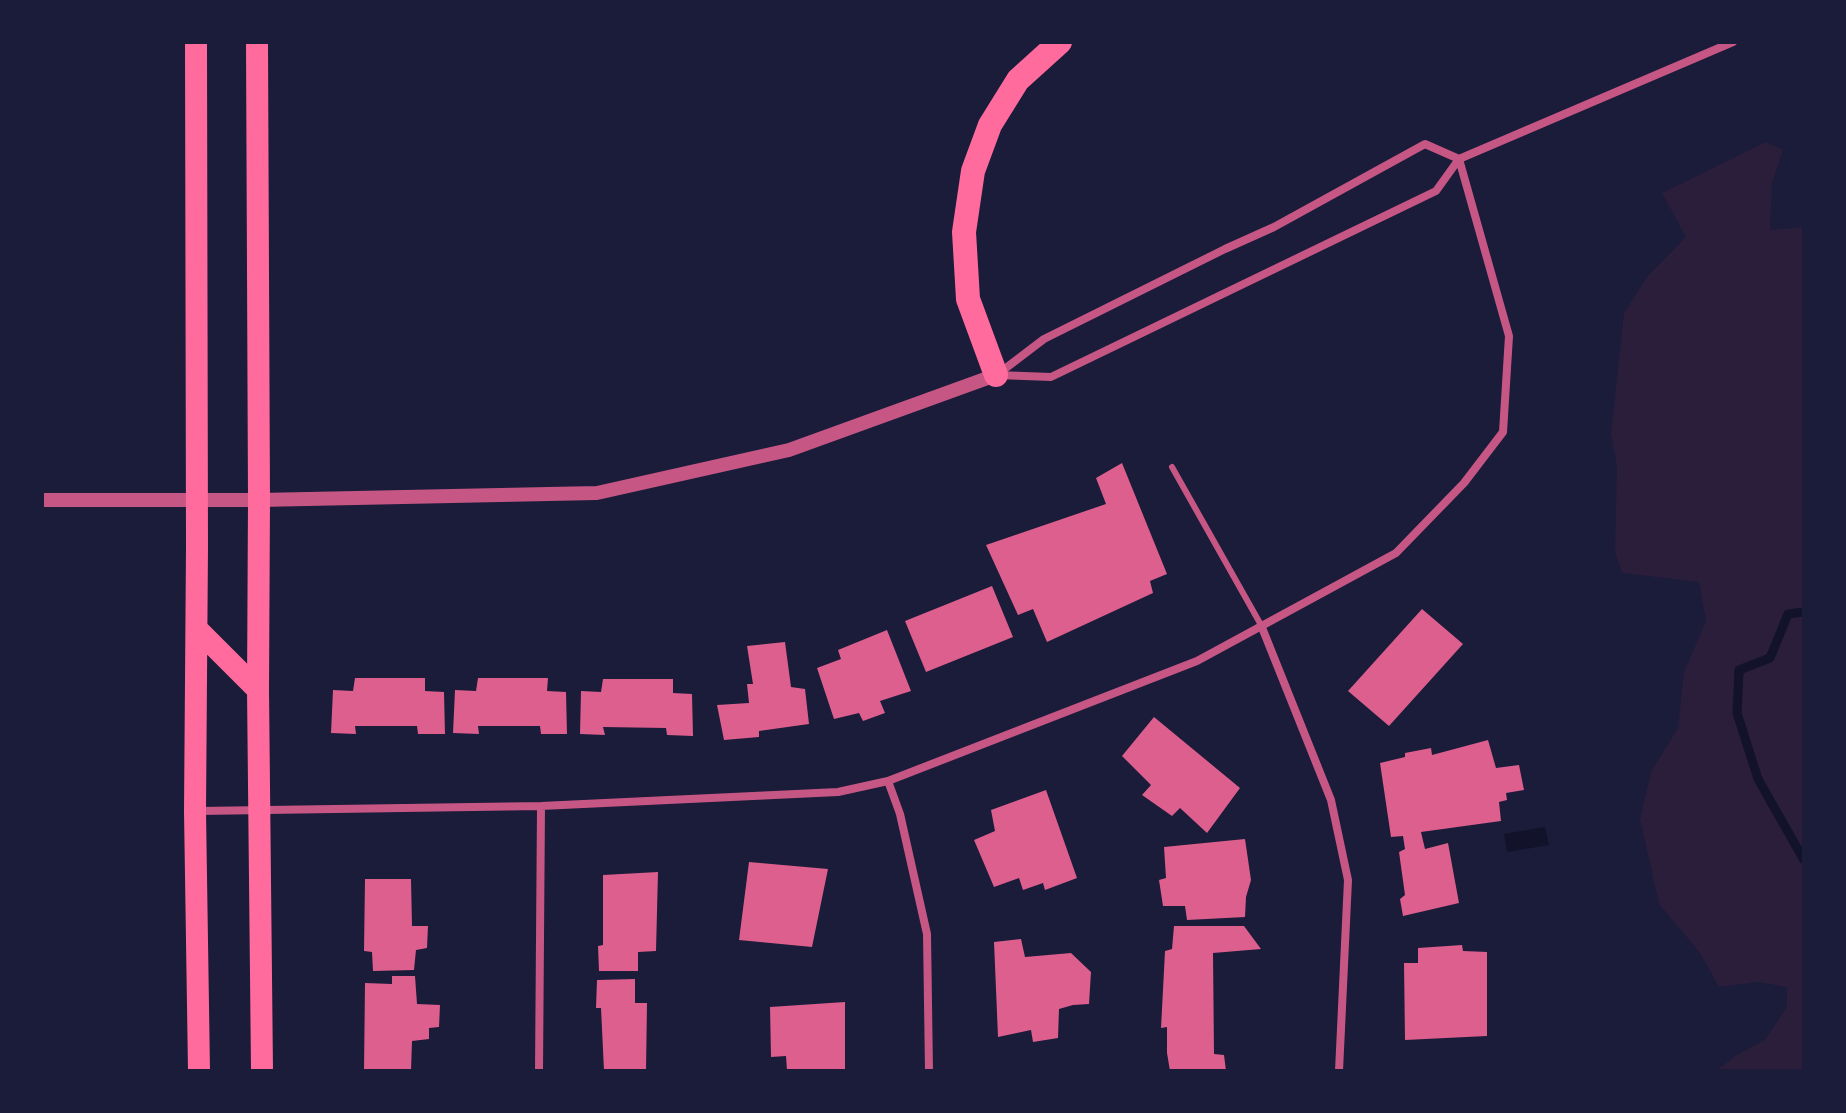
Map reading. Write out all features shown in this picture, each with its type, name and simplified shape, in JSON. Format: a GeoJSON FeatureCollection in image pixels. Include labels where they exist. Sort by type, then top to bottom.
{"type":"FeatureCollection","features":[{"type":"Feature","properties":{"kind":"highway"},"geometry":{"type":"LineString","coordinates":[[196,42],[195,811],[199,1071]]}},
{"type":"Feature","properties":{"kind":"highway"},"geometry":{"type":"LineString","coordinates":[[257,42],[262,1071]]}},
{"type":"Feature","properties":{"kind":"highway"},"geometry":{"type":"LineString","coordinates":[[996,375],[968,299],[964,232],[973,171],[990,125],[1018,80],[1060,42]]}},
{"type":"Feature","properties":{"kind":"highway"},"geometry":{"type":"LineString","coordinates":[[197,629],[258,690]]}},
{"type":"Feature","properties":{"kind":"street"},"geometry":{"type":"LineString","coordinates":[[996,375],[1051,377],[1436,191],[1459,159],[1733,42]]}},
{"type":"Feature","properties":{"kind":"street"},"geometry":{"type":"LineString","coordinates":[[42,500],[259,500],[597,493],[789,450],[996,375],[1044,339],[1274,227],[1425,144],[1459,159]]}},
{"type":"Feature","properties":{"kind":"street"},"geometry":{"type":"LineString","coordinates":[[195,811],[541,806],[838,792],[888,781],[1197,661],[1396,553],[1464,483],[1503,432],[1509,336],[1459,159]]}},
{"type":"Feature","properties":{"kind":"street"},"geometry":{"type":"LineString","coordinates":[[1261,625],[1331,800],[1348,880],[1339,1071]]}},
{"type":"Feature","properties":{"kind":"street"},"geometry":{"type":"LineString","coordinates":[[888,781],[900,814],[927,934],[929,1071]]}},
{"type":"Feature","properties":{"kind":"street"},"geometry":{"type":"LineString","coordinates":[[539,1071],[541,806]]}},
{"type":"Feature","properties":{"kind":"lane"},"geometry":{"type":"LineString","coordinates":[[1172,467],[1261,625]]}},
{"type":"Feature","properties":{"kind":"shaded area"},"geometry":{"type":"Polygon","coordinates":[[[1766,142],[1783,150],[1772,183],[1770,230],[1804,227],[1804,1071],[1716,1071],[1735,1056],[1765,1040],[1787,1007],[1787,987],[1758,982],[1719,987],[1700,953],[1659,904],[1640,819],[1651,772],[1678,728],[1684,672],[1706,621],[1699,582],[1622,573],[1615,552],[1617,466],[1611,434],[1624,313],[1647,277],[1686,237],[1662,193],[1766,142]]]}},
{"type":"Feature","properties":{"kind":"shaded area"},"geometry":{"type":"Polygon","coordinates":[[[1545,827],[1549,845],[1507,852],[1504,834],[1545,827]]]}},
{"type":"Feature","properties":{"kind":"building"},"geometry":{"type":"Polygon","coordinates":[[[1122,463],[1167,574],[1150,581],[1153,593],[1047,642],[1033,609],[1018,615],[986,545],[1106,504],[1096,478],[1122,463]]]}},
{"type":"Feature","properties":{"kind":"building"},"geometry":{"type":"Polygon","coordinates":[[[992,586],[1013,637],[926,672],[905,621],[992,586]]]}},
{"type":"Feature","properties":{"kind":"building"},"geometry":{"type":"Polygon","coordinates":[[[1422,609],[1463,644],[1389,726],[1348,691],[1422,609]]]}},
{"type":"Feature","properties":{"kind":"building"},"geometry":{"type":"Polygon","coordinates":[[[887,630],[911,691],[880,701],[885,713],[863,721],[859,713],[834,719],[817,668],[841,659],[838,650],[887,630]]]}},
{"type":"Feature","properties":{"kind":"building"},"geometry":{"type":"Polygon","coordinates":[[[785,642],[791,687],[805,689],[809,724],[759,731],[759,737],[724,740],[717,705],[749,703],[747,684],[753,684],[747,646],[785,642]]]}},
{"type":"Feature","properties":{"kind":"building"},"geometry":{"type":"Polygon","coordinates":[[[355,678],[425,678],[425,691],[444,692],[445,734],[418,734],[417,726],[355,726],[356,734],[331,733],[333,690],[353,691],[355,678]]]}},
{"type":"Feature","properties":{"kind":"building"},"geometry":{"type":"Polygon","coordinates":[[[478,678],[548,678],[547,691],[566,692],[567,734],[541,734],[540,726],[478,726],[479,734],[453,733],[455,690],[476,691],[478,678]]]}},
{"type":"Feature","properties":{"kind":"building"},"geometry":{"type":"Polygon","coordinates":[[[603,679],[673,679],[673,693],[692,694],[693,736],[667,735],[666,728],[603,727],[605,735],[580,734],[581,691],[601,692],[603,679]]]}},
{"type":"Feature","properties":{"kind":"building"},"geometry":{"type":"Polygon","coordinates":[[[1154,717],[1240,788],[1207,833],[1180,808],[1172,816],[1142,795],[1151,785],[1122,756],[1154,717]]]}},
{"type":"Feature","properties":{"kind":"building"},"geometry":{"type":"Polygon","coordinates":[[[1488,740],[1496,768],[1519,765],[1524,790],[1506,793],[1507,800],[1499,802],[1501,821],[1421,832],[1425,849],[1448,843],[1459,903],[1403,916],[1400,899],[1405,895],[1399,852],[1405,849],[1403,836],[1391,837],[1380,763],[1405,757],[1405,753],[1431,748],[1432,755],[1488,740]]]}},
{"type":"Feature","properties":{"kind":"building"},"geometry":{"type":"Polygon","coordinates":[[[1046,790],[1077,878],[1045,890],[1043,883],[1023,890],[1019,878],[994,887],[974,840],[995,831],[991,810],[1046,790]]]}},
{"type":"Feature","properties":{"kind":"building"},"geometry":{"type":"Polygon","coordinates":[[[1245,839],[1251,880],[1245,917],[1187,920],[1185,906],[1163,906],[1159,880],[1166,878],[1164,847],[1245,839]]]}},
{"type":"Feature","properties":{"kind":"building"},"geometry":{"type":"Polygon","coordinates":[[[749,862],[828,869],[812,947],[739,940],[749,862]]]}},
{"type":"Feature","properties":{"kind":"building"},"geometry":{"type":"Polygon","coordinates":[[[658,872],[656,951],[638,952],[638,971],[599,971],[598,946],[603,945],[603,875],[658,872]]]}},
{"type":"Feature","properties":{"kind":"building"},"geometry":{"type":"Polygon","coordinates":[[[365,879],[411,879],[412,926],[428,926],[427,948],[416,950],[414,970],[373,971],[372,952],[364,951],[365,879]]]}},
{"type":"Feature","properties":{"kind":"building"},"geometry":{"type":"Polygon","coordinates":[[[1174,926],[1244,926],[1261,949],[1213,953],[1214,1054],[1224,1055],[1226,1071],[1170,1071],[1167,1027],[1161,1028],[1165,951],[1172,949],[1174,926]]]}},
{"type":"Feature","properties":{"kind":"building"},"geometry":{"type":"Polygon","coordinates":[[[1021,939],[1025,957],[1071,953],[1091,972],[1089,1004],[1059,1009],[1058,1038],[1033,1042],[1031,1030],[998,1037],[994,942],[1021,939]]]}},
{"type":"Feature","properties":{"kind":"building"},"geometry":{"type":"Polygon","coordinates":[[[1462,945],[1463,951],[1487,952],[1487,1036],[1405,1040],[1404,963],[1418,963],[1418,948],[1462,945]]]}},
{"type":"Feature","properties":{"kind":"building"},"geometry":{"type":"Polygon","coordinates":[[[392,976],[415,976],[417,1004],[440,1005],[439,1027],[429,1028],[429,1039],[412,1041],[411,1071],[364,1071],[365,983],[392,984],[392,976]]]}},
{"type":"Feature","properties":{"kind":"building"},"geometry":{"type":"Polygon","coordinates":[[[635,979],[635,1003],[647,1003],[646,1071],[604,1071],[601,1008],[596,1008],[597,980],[635,979]]]}},
{"type":"Feature","properties":{"kind":"building"},"geometry":{"type":"Polygon","coordinates":[[[845,1002],[845,1071],[787,1071],[786,1056],[771,1057],[770,1007],[845,1002]]]}},
{"type":"Feature","properties":{"kind":"waterway"},"geometry":{"type":"LineString","coordinates":[[1804,612],[1788,614],[1770,658],[1739,670],[1737,713],[1758,779],[1804,860]]}}]}
